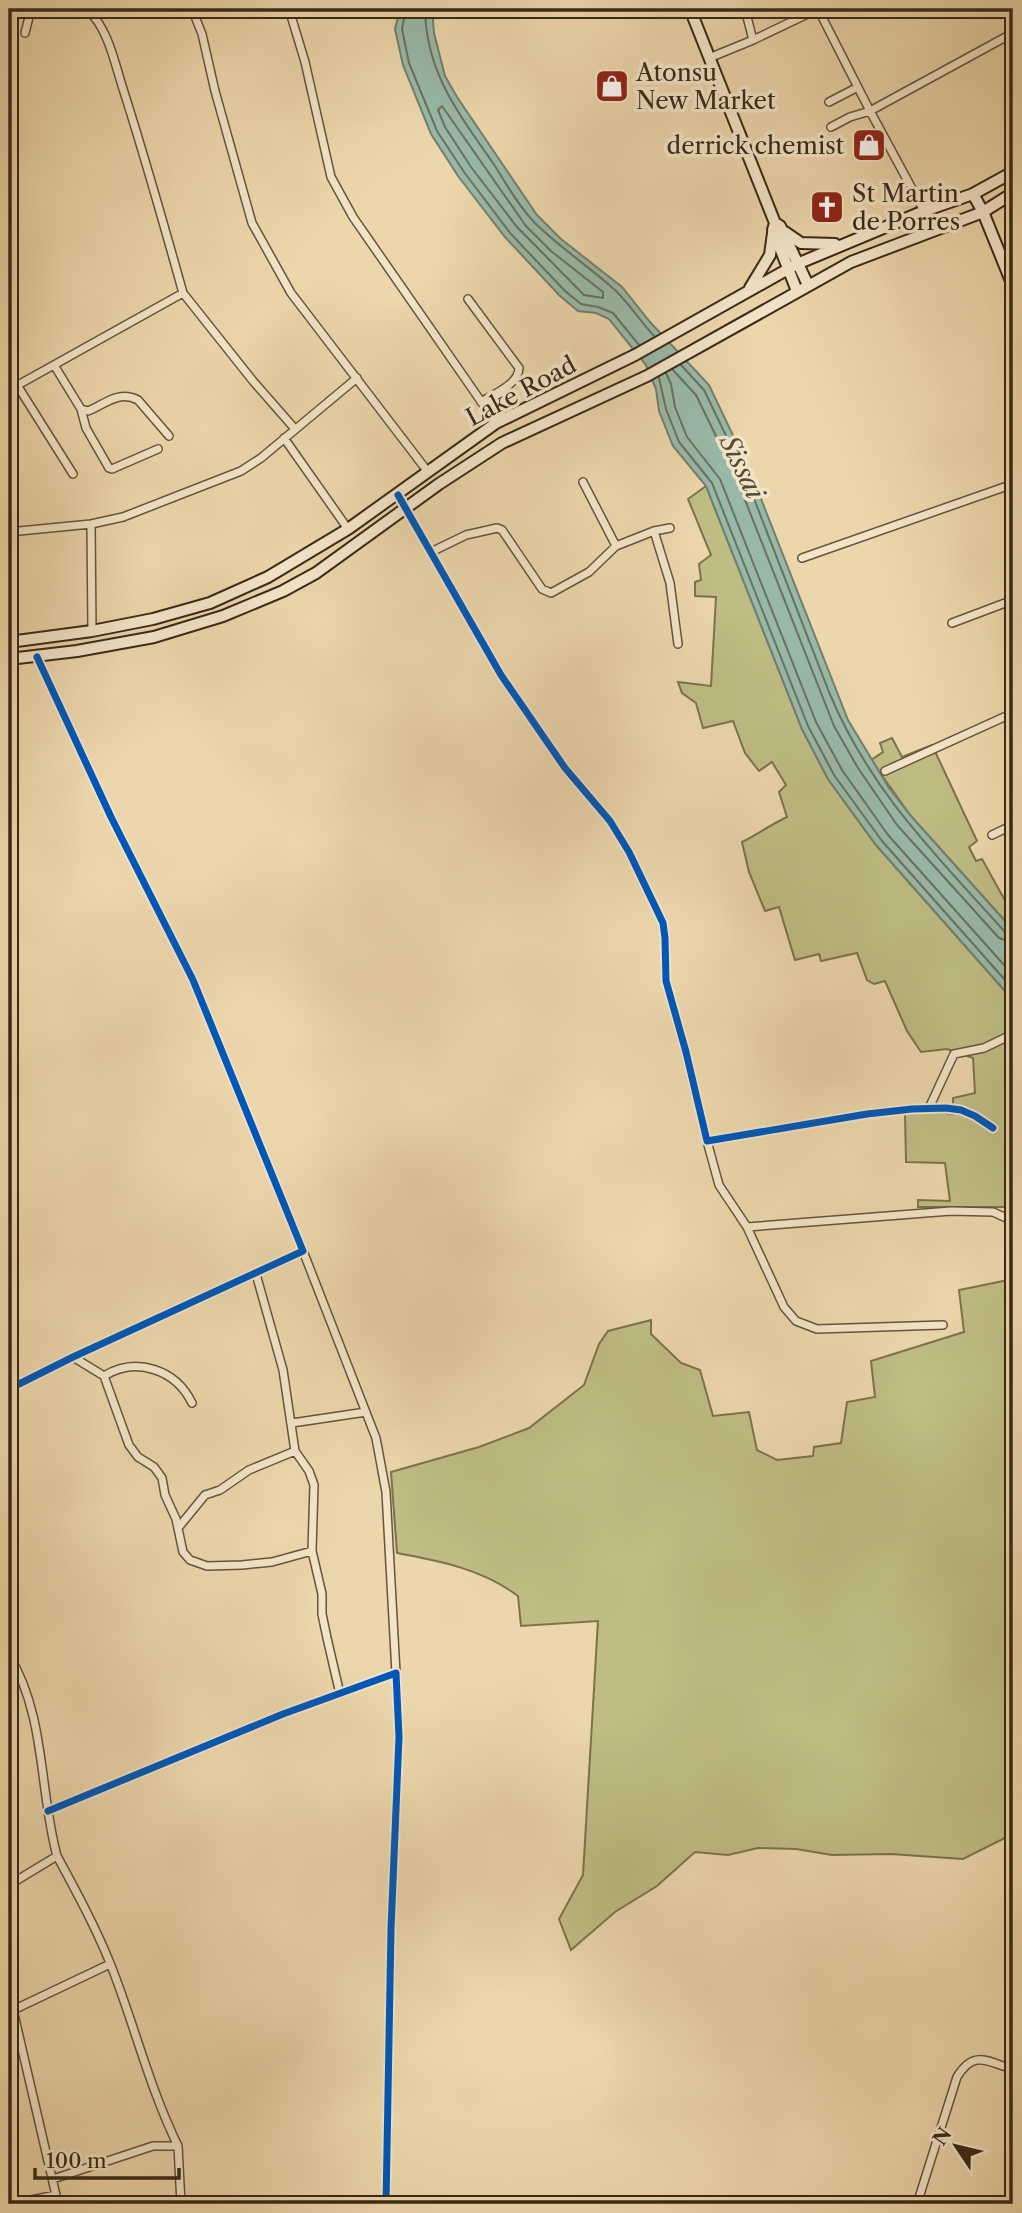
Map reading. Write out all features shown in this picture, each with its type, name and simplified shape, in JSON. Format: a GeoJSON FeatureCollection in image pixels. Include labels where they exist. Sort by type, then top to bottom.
{"type":"FeatureCollection","features":[{"type":"Feature","properties":{"kind":"main road"},"geometry":{"type":"LineString","coordinates":[[690,9],[776,227],[803,288]]}},
{"type":"Feature","properties":{"kind":"main road","name":"Lake Road"},"geometry":{"type":"LineString","coordinates":[[9,642],[153,620],[210,603],[268,577],[348,529],[496,422],[635,355],[793,266],[841,244],[973,194],[1013,172]]}},
{"type":"Feature","properties":{"kind":"main road","name":"Lake Road"},"geometry":{"type":"LineString","coordinates":[[9,659],[37,657],[153,637],[223,616],[283,591],[316,573],[405,508],[502,443],[647,376],[851,262],[983,212],[1013,193]]}},
{"type":"Feature","properties":{"kind":"main road"},"geometry":{"type":"LineString","coordinates":[[973,194],[1013,286]]}},
{"type":"Feature","properties":{"kind":"main road"},"geometry":{"type":"LineString","coordinates":[[776,227],[801,243],[841,244]]}},
{"type":"Feature","properties":{"kind":"main road"},"geometry":{"type":"LineString","coordinates":[[749,290],[770,255],[776,227]]}},
{"type":"Feature","properties":{"kind":"street"},"geometry":{"type":"LineString","coordinates":[[25,33],[31,9]]}},
{"type":"Feature","properties":{"kind":"street"},"geometry":{"type":"LineString","coordinates":[[87,9],[93,14],[106,38],[141,144],[183,293],[295,429]]}},
{"type":"Feature","properties":{"kind":"street"},"geometry":{"type":"LineString","coordinates":[[192,9],[202,34],[252,223],[291,293],[428,472]]}},
{"type":"Feature","properties":{"kind":"street"},"geometry":{"type":"LineString","coordinates":[[289,9],[305,62],[331,177],[353,217],[496,422]]}},
{"type":"Feature","properties":{"kind":"street"},"geometry":{"type":"LineString","coordinates":[[745,9],[753,40]]}},
{"type":"Feature","properties":{"kind":"street"},"geometry":{"type":"LineString","coordinates":[[709,58],[818,9],[924,211]]}},
{"type":"Feature","properties":{"kind":"street"},"geometry":{"type":"LineString","coordinates":[[831,127],[849,117],[870,111],[1013,33]]}},
{"type":"Feature","properties":{"kind":"street"},"geometry":{"type":"LineString","coordinates":[[829,102],[858,87]]}},
{"type":"Feature","properties":{"kind":"street"},"geometry":{"type":"LineString","coordinates":[[9,390],[183,293]]}},
{"type":"Feature","properties":{"kind":"street"},"geometry":{"type":"LineString","coordinates":[[468,299],[519,368],[515,380],[481,402]]}},
{"type":"Feature","properties":{"kind":"street"},"geometry":{"type":"LineString","coordinates":[[54,365],[81,409],[86,428],[109,468],[158,449]]}},
{"type":"Feature","properties":{"kind":"street"},"geometry":{"type":"LineString","coordinates":[[9,532],[91,524],[123,517],[241,471],[261,458],[357,378]]}},
{"type":"Feature","properties":{"kind":"street"},"geometry":{"type":"LineString","coordinates":[[17,385],[73,474]]}},
{"type":"Feature","properties":{"kind":"street"},"geometry":{"type":"LineString","coordinates":[[81,409],[88,411],[116,397],[131,397],[138,400],[169,436]]}},
{"type":"Feature","properties":{"kind":"street"},"geometry":{"type":"LineString","coordinates":[[284,438],[348,529]]}},
{"type":"Feature","properties":{"kind":"street"},"geometry":{"type":"LineString","coordinates":[[583,482],[616,546]]}},
{"type":"Feature","properties":{"kind":"street"},"geometry":{"type":"LineString","coordinates":[[802,558],[1013,484]]}},
{"type":"Feature","properties":{"kind":"street"},"geometry":{"type":"LineString","coordinates":[[397,495],[522,708],[565,768],[615,829],[663,923],[666,981],[719,1185],[747,1227],[784,1307],[796,1321],[817,1329],[943,1325]]}},
{"type":"Feature","properties":{"kind":"street"},"geometry":{"type":"LineString","coordinates":[[91,524],[92,631]]}},
{"type":"Feature","properties":{"kind":"street"},"geometry":{"type":"LineString","coordinates":[[431,552],[474,532],[497,528],[502,530],[542,589],[551,593],[589,572],[616,546],[654,531],[670,528]]}},
{"type":"Feature","properties":{"kind":"street"},"geometry":{"type":"LineString","coordinates":[[654,531],[670,583],[678,644]]}},
{"type":"Feature","properties":{"kind":"street"},"geometry":{"type":"LineString","coordinates":[[952,624],[1013,600]]}},
{"type":"Feature","properties":{"kind":"street"},"geometry":{"type":"LineString","coordinates":[[37,657],[111,817],[193,980],[376,1438],[386,1492],[399,1737],[390,1929],[386,2204]]}},
{"type":"Feature","properties":{"kind":"street"},"geometry":{"type":"LineString","coordinates":[[885,771],[1013,712]]}},
{"type":"Feature","properties":{"kind":"street"},"geometry":{"type":"LineString","coordinates":[[992,835],[1013,825]]}},
{"type":"Feature","properties":{"kind":"street"},"geometry":{"type":"LineString","coordinates":[[929,1108],[954,1054],[984,1048],[1013,1034]]}},
{"type":"Feature","properties":{"kind":"street"},"geometry":{"type":"LineString","coordinates":[[707,1141],[867,1114],[929,1108],[961,1110],[993,1128]]}},
{"type":"Feature","properties":{"kind":"street"},"geometry":{"type":"LineString","coordinates":[[747,1227],[951,1211],[992,1212],[1013,1221]]}},
{"type":"Feature","properties":{"kind":"street"},"geometry":{"type":"LineString","coordinates":[[9,1389],[303,1251]]}},
{"type":"Feature","properties":{"kind":"street"},"geometry":{"type":"LineString","coordinates":[[256,1274],[274,1332],[295,1451],[309,1471],[314,1485],[312,1550],[322,1594],[322,1614],[341,1694]]}},
{"type":"Feature","properties":{"kind":"street"},"geometry":{"type":"LineString","coordinates":[[73,1357],[104,1376],[129,1445],[138,1457],[154,1467],[162,1478],[183,1552],[190,1560],[207,1566],[272,1562],[312,1550]]}},
{"type":"Feature","properties":{"kind":"street"},"geometry":{"type":"LineString","coordinates":[[104,1376],[125,1367],[140,1366],[162,1370],[186,1389],[192,1403]]}},
{"type":"Feature","properties":{"kind":"street"},"geometry":{"type":"LineString","coordinates":[[292,1423],[366,1412]]}},
{"type":"Feature","properties":{"kind":"street"},"geometry":{"type":"LineString","coordinates":[[178,1528],[205,1495],[220,1490],[249,1470],[295,1451]]}},
{"type":"Feature","properties":{"kind":"street"},"geometry":{"type":"LineString","coordinates":[[9,1655],[18,1669],[32,1709],[50,1829],[57,1856],[79,1895],[110,1964],[164,2117],[177,2146],[181,2204]]}},
{"type":"Feature","properties":{"kind":"street"},"geometry":{"type":"LineString","coordinates":[[48,1811],[283,1714],[396,1674]]}},
{"type":"Feature","properties":{"kind":"street"},"geometry":{"type":"LineString","coordinates":[[9,1885],[57,1856]]}},
{"type":"Feature","properties":{"kind":"street"},"geometry":{"type":"LineString","coordinates":[[58,2204],[11,2011],[110,1964]]}},
{"type":"Feature","properties":{"kind":"street"},"geometry":{"type":"LineString","coordinates":[[917,2204],[957,2077],[965,2064],[972,2060],[982,2060],[1013,2069]]}},
{"type":"Feature","properties":{"kind":"street"},"geometry":{"type":"LineString","coordinates":[[53,2179],[153,2146],[177,2146]]}},
{"type":"Feature","properties":{"kind":"street"},"geometry":{"type":"LineString","coordinates":[[11,2204],[56,2195]]}},
{"type":"Feature","properties":{"kind":"shaded area"},"geometry":{"type":"Polygon","coordinates":[[[706,486],[802,729],[828,779],[876,845],[1013,1000],[1013,1146],[1010,1147],[1007,1187],[1013,1207],[918,1207],[918,1200],[950,1201],[945,1163],[906,1162],[905,1113],[931,1111],[953,1114],[953,1098],[975,1093],[973,1058],[947,1049],[921,1052],[907,1031],[885,981],[874,984],[867,980],[857,953],[821,961],[819,954],[795,960],[779,907],[765,911],[749,872],[742,842],[787,817],[779,792],[786,785],[772,762],[759,771],[745,753],[733,721],[703,728],[696,703],[682,693],[678,682],[711,686],[716,597],[695,596],[695,582],[701,580],[699,564],[711,555],[688,499],[706,486]]]}},
{"type":"Feature","properties":{"kind":"shaded area"},"geometry":{"type":"Polygon","coordinates":[[[892,738],[902,757],[932,745],[977,841],[969,847],[976,861],[982,859],[1008,906],[1013,905],[1013,930],[910,815],[871,760],[883,752],[880,743],[892,738]]]}},
{"type":"Feature","properties":{"kind":"shaded area"},"geometry":{"type":"Polygon","coordinates":[[[1013,1279],[1013,1834],[963,1859],[891,1854],[832,1855],[796,1849],[758,1848],[728,1855],[695,1852],[657,1886],[615,1912],[571,1950],[559,1919],[583,1875],[598,1621],[521,1626],[518,1596],[504,1587],[460,1567],[397,1553],[391,1472],[479,1447],[529,1428],[584,1385],[599,1344],[608,1331],[651,1320],[651,1334],[681,1363],[700,1370],[713,1416],[749,1412],[757,1450],[777,1460],[813,1456],[814,1447],[841,1443],[847,1402],[875,1397],[871,1361],[964,1332],[959,1290],[1013,1279]]]}},
{"type":"Feature","properties":{"kind":"water","name":"Sissai"},"geometry":{"type":"Polygon","coordinates":[[[400,9],[432,9],[434,33],[445,76],[537,215],[561,239],[622,287],[650,322],[709,385],[750,471],[848,720],[889,788],[910,815],[1013,930],[1013,1000],[876,845],[828,779],[802,729],[706,486],[673,446],[659,411],[656,389],[646,365],[609,319],[596,313],[578,311],[560,296],[505,237],[458,176],[431,134],[403,65],[395,29],[400,9]]]}},
{"type":"Feature","properties":{"kind":"cycle path"},"geometry":{"type":"LineString","coordinates":[[398,495],[501,675],[565,768],[610,821],[629,852],[663,923],[666,981],[707,1141],[912,1109],[961,1110],[993,1128]]}},
{"type":"Feature","properties":{"kind":"cycle path"},"geometry":{"type":"LineString","coordinates":[[9,1389],[303,1251],[193,980],[111,817],[37,657]]}},
{"type":"Feature","properties":{"kind":"cycle path"},"geometry":{"type":"LineString","coordinates":[[48,1811],[283,1714],[396,1673],[399,1737],[391,1929],[386,2204]]}},
{"type":"Feature","properties":{"kind":"place","name":"Atonsu New Market"},"geometry":{"type":"Point","coordinates":[612,86]}},
{"type":"Feature","properties":{"kind":"place","name":"derrick chemist"},"geometry":{"type":"Point","coordinates":[869,145]}},
{"type":"Feature","properties":{"kind":"place","name":"St Martin de Porres"},"geometry":{"type":"Point","coordinates":[827,207]}}]}
